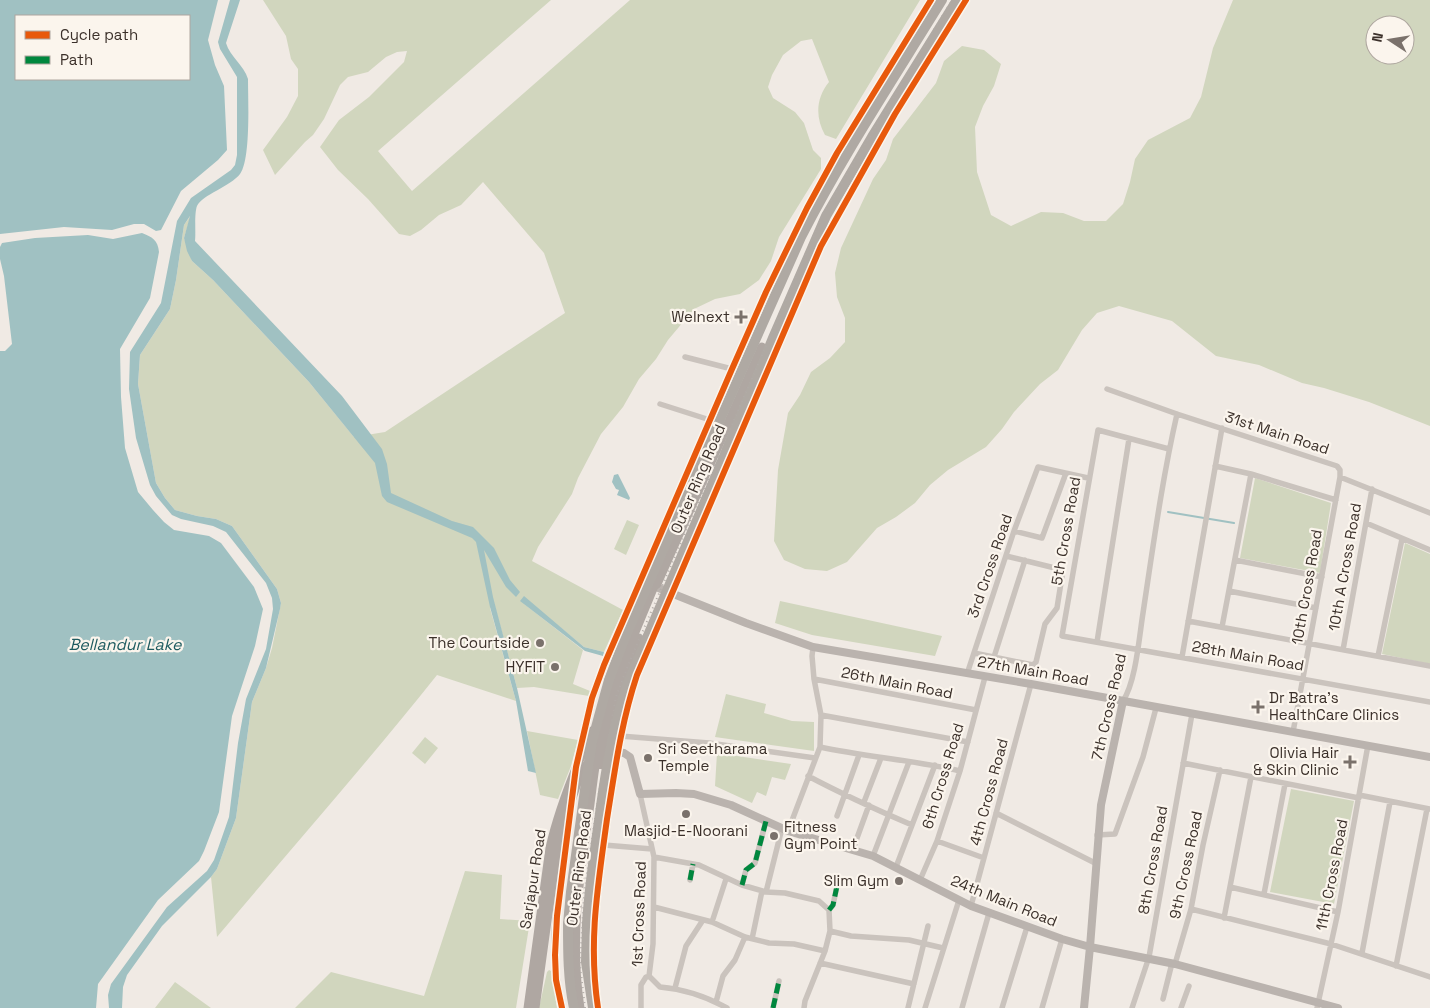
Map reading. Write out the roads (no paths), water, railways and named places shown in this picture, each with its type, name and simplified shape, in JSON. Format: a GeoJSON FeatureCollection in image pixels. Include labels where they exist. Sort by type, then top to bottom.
{"type":"FeatureCollection","features":[{"type":"Feature","properties":{"kind":"highway","name":"Outer Ring Road"},"geometry":{"type":"LineString","coordinates":[[574,1008],[567,956],[571,892],[592,742],[609,680],[656,566],[801,236],[862,130],[942,0]]}},
{"type":"Feature","properties":{"kind":"highway","name":"Outer Ring Road"},"geometry":{"type":"LineString","coordinates":[[593,1008],[586,962],[588,895],[604,787],[618,713],[627,686],[826,216],[872,137],[957,0]]}},
{"type":"Feature","properties":{"kind":"highway"},"geometry":{"type":"LineString","coordinates":[[760,333],[762,347]]}},
{"type":"Feature","properties":{"kind":"main road","name":"Sarjapur Road"},"geometry":{"type":"LineString","coordinates":[[528,1008],[554,828],[576,768],[593,729],[604,716],[618,672],[762,347]]}},
{"type":"Feature","properties":{"kind":"main road"},"geometry":{"type":"LineString","coordinates":[[615,766],[598,765],[611,717],[657,586]]}},
{"type":"Feature","properties":{"kind":"main road","name":"Outer Ring Road"},"geometry":{"type":"LineString","coordinates":[[580,1008],[576,976],[576,916],[604,716]]}},
{"type":"Feature","properties":{"kind":"main road","name":"Sarjapur Road"},"geometry":{"type":"LineString","coordinates":[[535,1008],[556,856],[563,824],[582,770],[586,766],[598,765]]}},
{"type":"Feature","properties":{"kind":"street"},"geometry":{"type":"LineString","coordinates":[[562,1008],[556,980],[555,945],[557,916],[576,768],[585,724],[599,679],[766,292],[824,176],[931,0]]}},
{"type":"Feature","properties":{"kind":"street"},"geometry":{"type":"LineString","coordinates":[[598,1008],[594,974],[593,925],[595,902],[617,752],[628,700],[637,675],[821,246],[895,114],[966,0]]}},
{"type":"Feature","properties":{"kind":"street"},"geometry":{"type":"LineString","coordinates":[[685,357],[732,370]]}},
{"type":"Feature","properties":{"kind":"street","name":"31st Main Road"},"geometry":{"type":"LineString","coordinates":[[1107,389],[1337,466],[1340,470],[1340,476],[1430,512]]}},
{"type":"Feature","properties":{"kind":"street"},"geometry":{"type":"LineString","coordinates":[[660,404],[710,420]]}},
{"type":"Feature","properties":{"kind":"street","name":"7th Cross Road"},"geometry":{"type":"LineString","coordinates":[[1084,1008],[1100,805],[1123,701],[1129,693],[1169,449],[1177,414]]}},
{"type":"Feature","properties":{"kind":"street"},"geometry":{"type":"LineString","coordinates":[[1182,657],[1222,428]]}},
{"type":"Feature","properties":{"kind":"street","name":"5th Cross Road"},"geometry":{"type":"LineString","coordinates":[[1062,636],[1088,478],[1098,430],[1129,439]]}},
{"type":"Feature","properties":{"kind":"street"},"geometry":{"type":"LineString","coordinates":[[1097,642],[1129,439],[1169,449]]}},
{"type":"Feature","properties":{"kind":"street"},"geometry":{"type":"LineString","coordinates":[[1215,466],[1251,474],[1336,500]]}},
{"type":"Feature","properties":{"kind":"street","name":"3rd Cross Road"},"geometry":{"type":"LineString","coordinates":[[966,674],[1014,531],[1038,467],[1066,473]]}},
{"type":"Feature","properties":{"kind":"street"},"geometry":{"type":"LineString","coordinates":[[1014,531],[1042,538],[1066,473],[1088,478]]}},
{"type":"Feature","properties":{"kind":"street"},"geometry":{"type":"LineString","coordinates":[[1222,627],[1251,474]]}},
{"type":"Feature","properties":{"kind":"street","name":"10th Cross Road"},"geometry":{"type":"LineString","coordinates":[[1293,732],[1340,476]]}},
{"type":"Feature","properties":{"kind":"street","name":"10th A Cross Road"},"geometry":{"type":"LineString","coordinates":[[1343,650],[1372,489]]}},
{"type":"Feature","properties":{"kind":"street"},"geometry":{"type":"LineString","coordinates":[[1366,523],[1430,550]]}},
{"type":"Feature","properties":{"kind":"street"},"geometry":{"type":"LineString","coordinates":[[1378,656],[1402,539]]}},
{"type":"Feature","properties":{"kind":"street"},"geometry":{"type":"LineString","coordinates":[[974,653],[1035,664],[1044,624],[1057,608],[1062,570],[1006,556]]}},
{"type":"Feature","properties":{"kind":"street"},"geometry":{"type":"LineString","coordinates":[[994,657],[1025,560]]}},
{"type":"Feature","properties":{"kind":"street"},"geometry":{"type":"LineString","coordinates":[[1234,560],[1322,577]]}},
{"type":"Feature","properties":{"kind":"street","name":"27th Main Road"},"geometry":{"type":"LineString","coordinates":[[641,581],[746,623],[813,647],[1031,684],[1430,757]]}},
{"type":"Feature","properties":{"kind":"street"},"geometry":{"type":"LineString","coordinates":[[1229,591],[1316,608]]}},
{"type":"Feature","properties":{"kind":"street"},"geometry":{"type":"LineString","coordinates":[[1188,621],[1430,666]]}},
{"type":"Feature","properties":{"kind":"street","name":"28th Main Road"},"geometry":{"type":"LineString","coordinates":[[1062,636],[1430,702]]}},
{"type":"Feature","properties":{"kind":"street"},"geometry":{"type":"LineString","coordinates":[[752,938],[764,891],[785,830],[820,747],[821,715],[814,679],[813,647]]}},
{"type":"Feature","properties":{"kind":"street","name":"6th Cross Road"},"geometry":{"type":"LineString","coordinates":[[920,880],[937,841],[960,771],[985,677]]}},
{"type":"Feature","properties":{"kind":"street","name":"26th Main Road"},"geometry":{"type":"LineString","coordinates":[[814,679],[976,710]]}},
{"type":"Feature","properties":{"kind":"street","name":"4th Cross Road"},"geometry":{"type":"LineString","coordinates":[[971,906],[1031,684]]}},
{"type":"Feature","properties":{"kind":"street"},"geometry":{"type":"LineString","coordinates":[[1098,835],[1115,834],[1140,765],[1156,708]]}},
{"type":"Feature","properties":{"kind":"street","name":"8th Cross Road"},"geometry":{"type":"LineString","coordinates":[[1132,1008],[1149,958],[1192,714]]}},
{"type":"Feature","properties":{"kind":"street"},"geometry":{"type":"LineString","coordinates":[[821,715],[968,742]]}},
{"type":"Feature","properties":{"kind":"street"},"geometry":{"type":"LineString","coordinates":[[620,736],[708,743],[815,758]]}},
{"type":"Feature","properties":{"kind":"street","name":"11th Cross Road"},"geometry":{"type":"LineString","coordinates":[[1318,1005],[1338,912],[1368,745]]}},
{"type":"Feature","properties":{"kind":"street"},"geometry":{"type":"LineString","coordinates":[[820,747],[859,755],[935,765],[960,771]]}},
{"type":"Feature","properties":{"kind":"street"},"geometry":{"type":"LineString","coordinates":[[617,752],[624,753],[630,757],[640,794]]}},
{"type":"Feature","properties":{"kind":"street"},"geometry":{"type":"LineString","coordinates":[[836,816],[859,755]]}},
{"type":"Feature","properties":{"kind":"street"},"geometry":{"type":"LineString","coordinates":[[853,849],[881,758]]}},
{"type":"Feature","properties":{"kind":"street"},"geometry":{"type":"LineString","coordinates":[[873,856],[909,762]]}},
{"type":"Feature","properties":{"kind":"street"},"geometry":{"type":"LineString","coordinates":[[1183,763],[1285,784],[1428,809],[1396,966]]}},
{"type":"Feature","properties":{"kind":"street"},"geometry":{"type":"LineString","coordinates":[[896,867],[935,765]]}},
{"type":"Feature","properties":{"kind":"street","name":"9th Cross Road"},"geometry":{"type":"LineString","coordinates":[[1163,1000],[1191,909],[1220,770]]}},
{"type":"Feature","properties":{"kind":"street"},"geometry":{"type":"LineString","coordinates":[[808,776],[844,795],[912,825]]}},
{"type":"Feature","properties":{"kind":"street"},"geometry":{"type":"LineString","coordinates":[[1224,918],[1251,776]]}},
{"type":"Feature","properties":{"kind":"street"},"geometry":{"type":"LineString","coordinates":[[1264,894],[1285,784]]}},
{"type":"Feature","properties":{"kind":"street","name":"24th Main Road"},"geometry":{"type":"LineString","coordinates":[[640,794],[694,794],[732,805],[785,830],[873,856],[971,906],[1062,939],[1090,947],[1174,963],[1318,1005],[1338,1008]]}},
{"type":"Feature","properties":{"kind":"street","name":"1st Cross Road"},"geometry":{"type":"LineString","coordinates":[[640,794],[654,857],[653,944],[649,976],[646,977],[641,986],[641,1008]]}},
{"type":"Feature","properties":{"kind":"street"},"geometry":{"type":"LineString","coordinates":[[1362,953],[1390,802]]}},
{"type":"Feature","properties":{"kind":"street"},"geometry":{"type":"LineString","coordinates":[[996,813],[1095,863]]}},
{"type":"Feature","properties":{"kind":"street"},"geometry":{"type":"LineString","coordinates":[[742,885],[746,870],[755,863],[766,821]]}},
{"type":"Feature","properties":{"kind":"street"},"geometry":{"type":"LineString","coordinates":[[937,841],[984,858]]}},
{"type":"Feature","properties":{"kind":"street"},"geometry":{"type":"LineString","coordinates":[[604,845],[652,849]]}},
{"type":"Feature","properties":{"kind":"street"},"geometry":{"type":"LineString","coordinates":[[654,857],[699,865],[726,879],[764,891],[785,893],[818,901],[829,910]]}},
{"type":"Feature","properties":{"kind":"street"},"geometry":{"type":"LineString","coordinates":[[690,880],[693,864]]}},
{"type":"Feature","properties":{"kind":"street"},"geometry":{"type":"LineString","coordinates":[[712,922],[726,879]]}},
{"type":"Feature","properties":{"kind":"street"},"geometry":{"type":"LineString","coordinates":[[804,1008],[825,951],[830,931],[829,910],[833,905],[837,886]]}},
{"type":"Feature","properties":{"kind":"street"},"geometry":{"type":"LineString","coordinates":[[1230,888],[1264,894],[1338,912]]}},
{"type":"Feature","properties":{"kind":"street"},"geometry":{"type":"LineString","coordinates":[[925,1008],[959,900]]}},
{"type":"Feature","properties":{"kind":"street"},"geometry":{"type":"LineString","coordinates":[[654,907],[712,922],[745,937],[770,943],[794,944],[825,951]]}},
{"type":"Feature","properties":{"kind":"street"},"geometry":{"type":"LineString","coordinates":[[1191,909],[1331,944],[1430,977]]}},
{"type":"Feature","properties":{"kind":"street"},"geometry":{"type":"LineString","coordinates":[[962,1008],[989,913]]}},
{"type":"Feature","properties":{"kind":"street"},"geometry":{"type":"LineString","coordinates":[[675,988],[686,946],[703,920]]}},
{"type":"Feature","properties":{"kind":"street"},"geometry":{"type":"LineString","coordinates":[[908,1008],[928,926]]}},
{"type":"Feature","properties":{"kind":"street"},"geometry":{"type":"LineString","coordinates":[[1002,1008],[1027,927]]}},
{"type":"Feature","properties":{"kind":"street"},"geometry":{"type":"LineString","coordinates":[[830,931],[851,936],[898,939],[943,948]]}},
{"type":"Feature","properties":{"kind":"street"},"geometry":{"type":"LineString","coordinates":[[716,1002],[723,976],[735,960],[745,937]]}},
{"type":"Feature","properties":{"kind":"street"},"geometry":{"type":"LineString","coordinates":[[1042,1008],[1062,939]]}},
{"type":"Feature","properties":{"kind":"street"},"geometry":{"type":"LineString","coordinates":[[820,962],[914,984]]}},
{"type":"Feature","properties":{"kind":"street"},"geometry":{"type":"LineString","coordinates":[[649,976],[660,987],[675,988],[716,1002],[727,1008]]}},
{"type":"Feature","properties":{"kind":"street"},"geometry":{"type":"LineString","coordinates":[[773,1008],[779,981]]}},
{"type":"Feature","properties":{"kind":"street"},"geometry":{"type":"LineString","coordinates":[[1181,1008],[1189,986]]}},
{"type":"Feature","properties":{"kind":"water"},"geometry":{"type":"Polygon","coordinates":[[[0,0],[218,0],[208,40],[215,65],[224,86],[227,150],[181,191],[161,230],[156,231],[144,224],[134,224],[112,230],[64,227],[0,234],[0,0]]]}},
{"type":"Feature","properties":{"kind":"water"},"geometry":{"type":"Polygon","coordinates":[[[230,0],[240,0],[226,43],[248,79],[246,156],[240,174],[230,183],[205,198],[197,206],[195,241],[342,396],[382,449],[387,464],[391,493],[452,521],[473,527],[494,548],[510,580],[520,592],[516,597],[506,587],[484,550],[493,597],[517,688],[536,773],[528,771],[516,701],[490,607],[476,542],[472,538],[387,502],[382,496],[375,463],[309,382],[213,280],[192,261],[184,238],[190,216],[184,225],[170,309],[140,355],[138,384],[156,483],[175,510],[216,519],[232,526],[277,589],[281,603],[266,668],[252,702],[236,818],[217,869],[162,926],[127,975],[123,987],[122,1008],[109,1008],[108,995],[111,984],[167,907],[207,871],[214,860],[229,817],[238,743],[246,699],[266,649],[273,609],[272,598],[266,583],[226,532],[213,526],[181,519],[172,515],[156,496],[150,485],[136,438],[129,389],[130,352],[161,303],[177,221],[191,198],[231,170],[235,165],[237,155],[237,77],[220,49],[218,42],[230,0]]]}},
{"type":"Feature","properties":{"kind":"water","name":"Bellandur Lake"},"geometry":{"type":"Polygon","coordinates":[[[142,233],[154,239],[159,252],[150,298],[120,349],[125,448],[138,492],[164,522],[174,530],[209,536],[221,543],[254,587],[263,609],[255,646],[232,716],[219,812],[199,861],[158,900],[98,984],[96,1008],[0,1008],[0,351],[5,351],[12,344],[0,247],[2,243],[35,238],[88,235],[113,239],[142,233]]]}},
{"type":"Feature","properties":{"kind":"water"},"geometry":{"type":"Polygon","coordinates":[[[618,474],[630,498],[629,500],[617,495],[619,490],[616,489],[612,482],[614,475],[618,474]]]}},
{"type":"Feature","properties":{"kind":"water"},"geometry":{"type":"Polygon","coordinates":[[[524,596],[584,647],[604,652],[603,656],[585,651],[520,601],[524,596]]]}},
{"type":"Feature","properties":{"kind":"waterway"},"geometry":{"type":"LineString","coordinates":[[1168,512],[1234,523]]}},
{"type":"Feature","properties":{"kind":"railway"},"geometry":{"type":"LineString","coordinates":[[585,1008],[580,965],[584,894],[599,792],[616,697],[823,214],[952,0]]}},
{"type":"Feature","properties":{"kind":"place","name":"Welnext"},"geometry":{"type":"Point","coordinates":[741,317]}},
{"type":"Feature","properties":{"kind":"place","name":"The Courtside"},"geometry":{"type":"Point","coordinates":[540,643]}},
{"type":"Feature","properties":{"kind":"place","name":"HYFIT"},"geometry":{"type":"Point","coordinates":[555,667]}},
{"type":"Feature","properties":{"kind":"place","name":"Dr Batra's HealthCare Clinics"},"geometry":{"type":"Point","coordinates":[1258,707]}},
{"type":"Feature","properties":{"kind":"place","name":"Sri Seetharama Temple"},"geometry":{"type":"Point","coordinates":[648,758]}},
{"type":"Feature","properties":{"kind":"place","name":"Olivia Hair & Skin Clinic"},"geometry":{"type":"Point","coordinates":[1350,762]}},
{"type":"Feature","properties":{"kind":"place","name":"Masjid-E-Noorani"},"geometry":{"type":"Point","coordinates":[686,814]}},
{"type":"Feature","properties":{"kind":"place","name":"Fitness Gym Point"},"geometry":{"type":"Point","coordinates":[774,836]}},
{"type":"Feature","properties":{"kind":"place","name":"Slim Gym"},"geometry":{"type":"Point","coordinates":[899,881]}}]}
